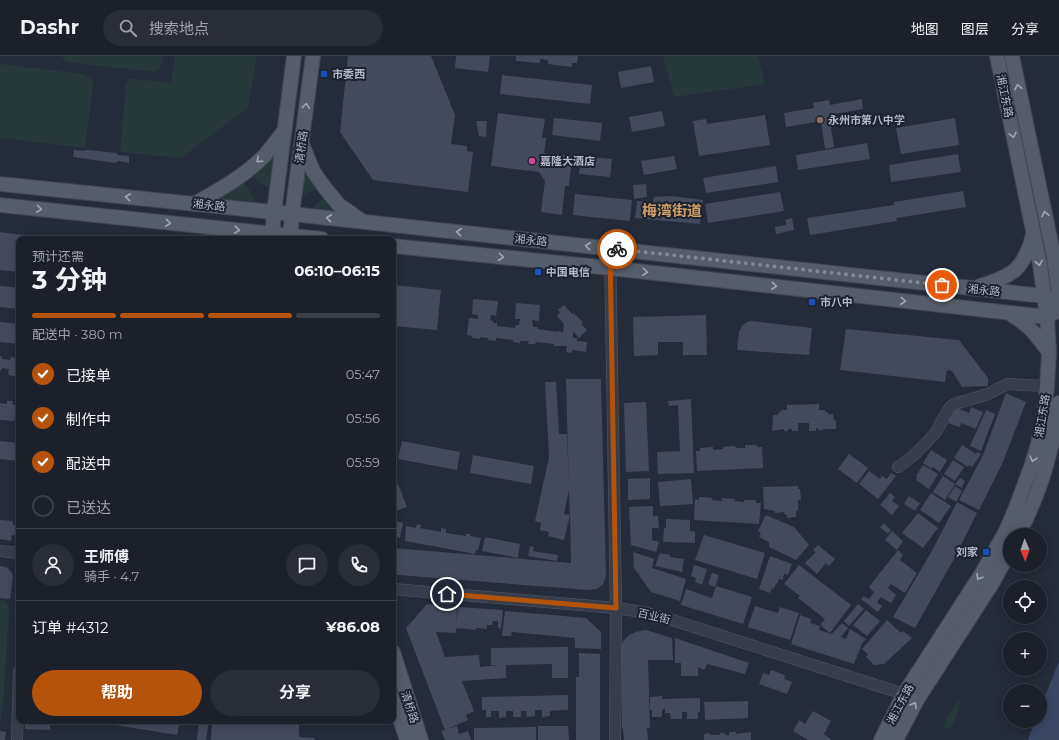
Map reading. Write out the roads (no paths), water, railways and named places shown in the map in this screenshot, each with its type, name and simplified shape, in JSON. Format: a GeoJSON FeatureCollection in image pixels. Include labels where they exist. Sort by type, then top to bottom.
{"type":"FeatureCollection","features":[{"type":"Feature","properties":{"kind":"main road","name":"清桥路"},"geometry":{"type":"LineString","coordinates":[[272,236],[294,56]]}},
{"type":"Feature","properties":{"kind":"main road","name":"清桥路"},"geometry":{"type":"LineString","coordinates":[[290,236],[313,56]]}},
{"type":"Feature","properties":{"kind":"main road","name":"湘江东路"},"geometry":{"type":"LineString","coordinates":[[881,740],[904,694],[976,582],[1006,531],[1024,489],[1038,444],[1044,415],[1049,352],[1047,318],[1040,265],[997,56]]}},
{"type":"Feature","properties":{"kind":"main road","name":"湘江东路"},"geometry":{"type":"LineString","coordinates":[[1012,56],[1054,257],[1059,294]]}},
{"type":"Feature","properties":{"kind":"main road"},"geometry":{"type":"LineString","coordinates":[[194,204],[222,189],[245,173],[264,155],[284,132],[302,140],[313,171],[325,188],[339,205],[364,222]]}},
{"type":"Feature","properties":{"kind":"main road","name":"湘永路"},"geometry":{"type":"LineString","coordinates":[[0,184],[274,212],[1044,296],[1059,307],[1047,318],[610,268],[396,246]]}},
{"type":"Feature","properties":{"kind":"main road","name":"湘永路"},"geometry":{"type":"LineString","coordinates":[[0,205],[272,236]]}},
{"type":"Feature","properties":{"kind":"main road"},"geometry":{"type":"LineString","coordinates":[[202,227],[217,236]]}},
{"type":"Feature","properties":{"kind":"main road"},"geometry":{"type":"LineString","coordinates":[[973,288],[1001,280],[1017,269],[1029,251],[1033,233]]}},
{"type":"Feature","properties":{"kind":"main road"},"geometry":{"type":"LineString","coordinates":[[1008,313],[1024,323],[1037,334],[1049,352]]}},
{"type":"Feature","properties":{"kind":"main road","name":"湘江东路"},"geometry":{"type":"LineString","coordinates":[[1021,528],[1041,482],[1050,451],[1059,403]]}},
{"type":"Feature","properties":{"kind":"main road","name":"湘江东路"},"geometry":{"type":"LineString","coordinates":[[896,740],[907,717],[979,604],[1003,563]]}},
{"type":"Feature","properties":{"kind":"main road","name":"清桥路"},"geometry":{"type":"LineString","coordinates":[[396,661],[421,740]]}},
{"type":"Feature","properties":{"kind":"main road","name":"清桥路"},"geometry":{"type":"LineString","coordinates":[[396,708],[406,740]]}},
{"type":"Feature","properties":{"kind":"street"},"geometry":{"type":"LineString","coordinates":[[610,249],[616,608],[615,740]]}},
{"type":"Feature","properties":{"kind":"street"},"geometry":{"type":"LineString","coordinates":[[898,467],[913,456],[936,432],[952,406],[988,394],[1007,384],[1047,386]]}},
{"type":"Feature","properties":{"kind":"street"},"geometry":{"type":"LineString","coordinates":[[0,551],[16,552]]}},
{"type":"Feature","properties":{"kind":"street","name":"百业街"},"geometry":{"type":"LineString","coordinates":[[396,589],[616,608],[643,612],[904,694]]}},
{"type":"Feature","properties":{"kind":"street"},"geometry":{"type":"LineString","coordinates":[[17,724],[17,740]]}},
{"type":"Feature","properties":{"kind":"water"},"geometry":{"type":"Polygon","coordinates":[[[1059,661],[1059,740],[1028,740],[1032,728],[1047,728],[1047,691],[1059,661]]]}},
{"type":"Feature","properties":{"kind":"place","name":"市委西"},"geometry":{"type":"Point","coordinates":[324,74]}},
{"type":"Feature","properties":{"kind":"place","name":"永州市第八中学"},"geometry":{"type":"Point","coordinates":[820,120]}},
{"type":"Feature","properties":{"kind":"place","name":"嘉隆大酒店"},"geometry":{"type":"Point","coordinates":[532,161]}},
{"type":"Feature","properties":{"kind":"place","name":"中国电信"},"geometry":{"type":"Point","coordinates":[538,272]}},
{"type":"Feature","properties":{"kind":"place","name":"市八中"},"geometry":{"type":"Point","coordinates":[812,302]}},
{"type":"Feature","properties":{"kind":"place","name":"刘家"},"geometry":{"type":"Point","coordinates":[986,552]}},
{"type":"Feature","properties":{"kind":"district","name":"梅湾街道"},"geometry":{"type":"Point","coordinates":[672,211]}}]}
